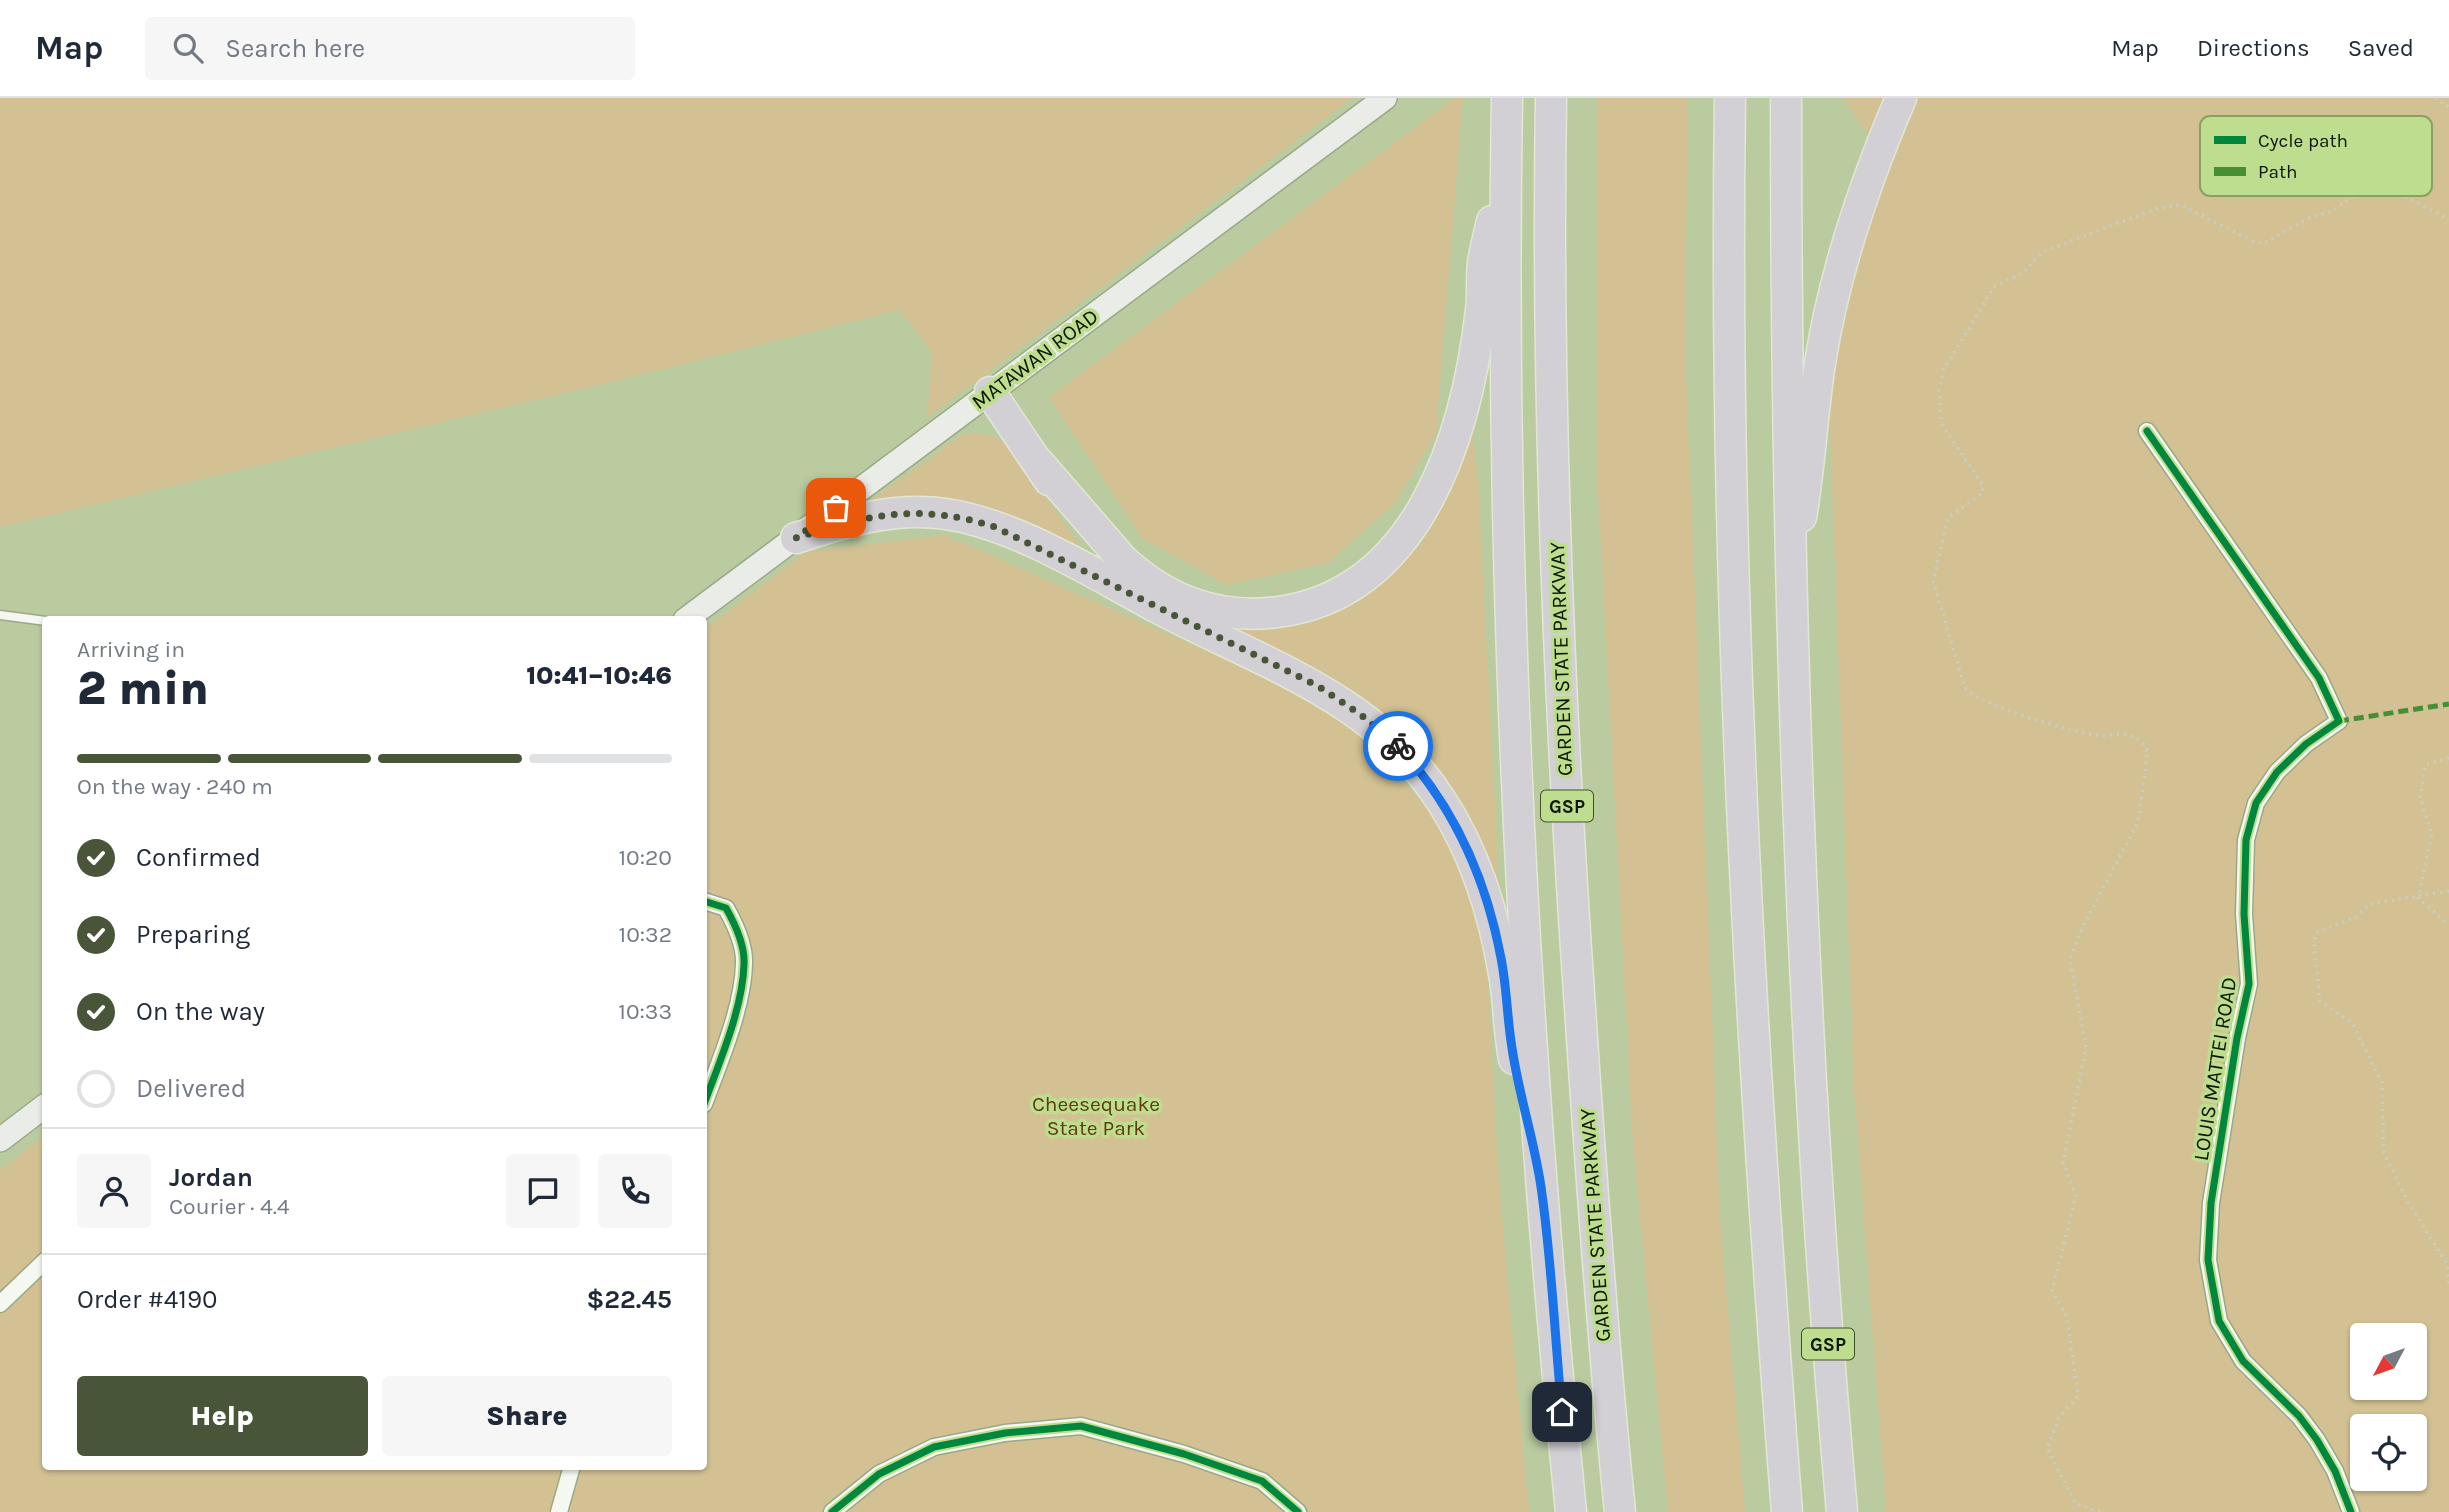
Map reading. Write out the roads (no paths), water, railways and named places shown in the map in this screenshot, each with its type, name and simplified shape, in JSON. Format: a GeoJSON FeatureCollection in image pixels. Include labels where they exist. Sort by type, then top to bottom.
{"type":"FeatureCollection","features":[{"type":"Feature","properties":{"kind":"highway","name":"GSP"},"geometry":{"type":"LineString","coordinates":[[1507,98],[1505,402],[1509,600],[1522,880],[1542,1193],[1571,1512]]}},
{"type":"Feature","properties":{"kind":"highway","name":"GARDEN STATE PARKWAY"},"geometry":{"type":"LineString","coordinates":[[1551,98],[1552,393],[1560,678],[1586,1111],[1620,1512]]}},
{"type":"Feature","properties":{"kind":"highway","name":"GSP"},"geometry":{"type":"LineString","coordinates":[[1730,98],[1731,441],[1739,734],[1758,1136],[1787,1512]]}},
{"type":"Feature","properties":{"kind":"highway","name":"GSP"},"geometry":{"type":"LineString","coordinates":[[1786,98],[1789,587],[1807,1040],[1842,1512]]}},
{"type":"Feature","properties":{"kind":"highway"},"geometry":{"type":"LineString","coordinates":[[1789,587],[1809,470],[1820,361],[1829,320],[1862,201],[1901,98]]}},
{"type":"Feature","properties":{"kind":"highway"},"geometry":{"type":"LineString","coordinates":[[1039,463],[1139,574],[1191,603],[1226,612],[1269,613],[1314,604],[1353,586],[1385,559],[1410,529],[1433,490],[1451,447],[1477,336],[1483,265],[1506,156]]}},
{"type":"Feature","properties":{"kind":"highway"},"geometry":{"type":"LineString","coordinates":[[990,393],[1039,463],[1096,554],[1132,592]]}},
{"type":"Feature","properties":{"kind":"highway"},"geometry":{"type":"LineString","coordinates":[[796,538],[839,523],[878,515],[914,512],[946,514],[1013,535],[1298,675],[1341,700],[1396,745],[1442,801],[1474,863],[1490,910],[1505,984],[1512,1049],[1542,1193]]}},
{"type":"Feature","properties":{"kind":"main road","name":"MATAWAN ROAD"},"geometry":{"type":"LineString","coordinates":[[690,616],[1385,98]]}},
{"type":"Feature","properties":{"kind":"main road"},"geometry":{"type":"LineString","coordinates":[[0,1140],[42,1108]]}},
{"type":"Feature","properties":{"kind":"street","name":"LOUIS MATTEI ROAD"},"geometry":{"type":"LineString","coordinates":[[2147,431],[2319,678],[2339,721],[2306,744],[2277,772],[2256,803],[2246,840],[2244,914],[2249,984],[2237,1038],[2211,1203],[2208,1261],[2219,1321],[2243,1361],[2299,1416],[2317,1440],[2335,1471],[2351,1512]]}},
{"type":"Feature","properties":{"kind":"street"},"geometry":{"type":"LineString","coordinates":[[707,902],[726,908],[737,927],[744,963],[730,1034],[707,1096]]}},
{"type":"Feature","properties":{"kind":"street"},"geometry":{"type":"LineString","coordinates":[[0,1304],[42,1264]]}},
{"type":"Feature","properties":{"kind":"street"},"geometry":{"type":"LineString","coordinates":[[832,1512],[879,1474],[934,1447],[1005,1433],[1081,1426],[1184,1454],[1262,1481],[1298,1512]]}},
{"type":"Feature","properties":{"kind":"street"},"geometry":{"type":"LineString","coordinates":[[559,1512],[571,1470]]}},
{"type":"Feature","properties":{"kind":"lane"},"geometry":{"type":"LineString","coordinates":[[0,615],[42,620]]}},
{"type":"Feature","properties":{"kind":"park label","name":"Cheesequake State Park"},"geometry":{"type":"Point","coordinates":[1096,1116]}}]}
